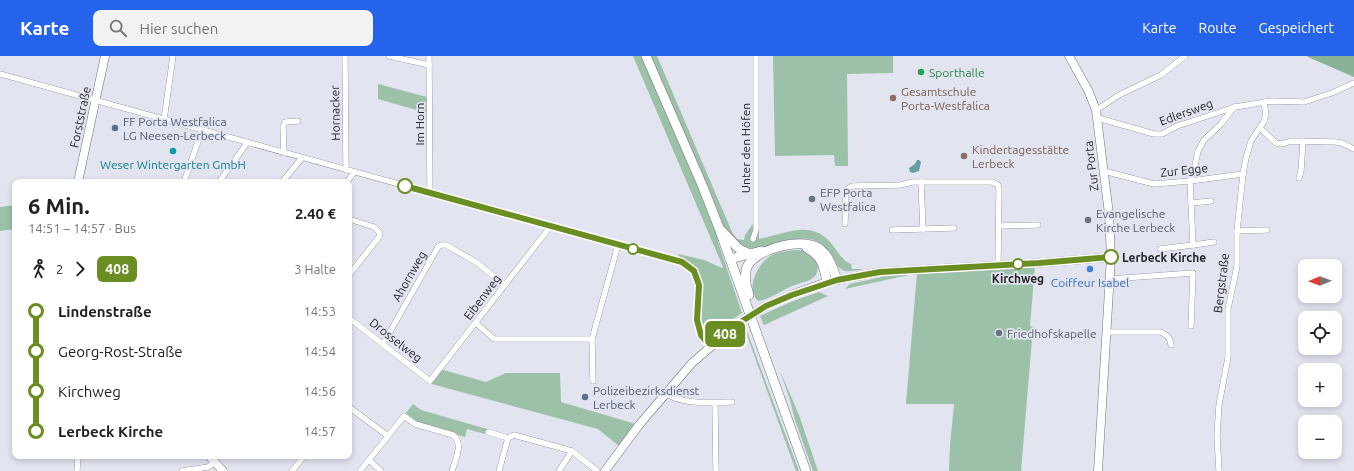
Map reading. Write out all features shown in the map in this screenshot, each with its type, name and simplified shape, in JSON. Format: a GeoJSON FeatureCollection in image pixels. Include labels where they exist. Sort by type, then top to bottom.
{"type":"FeatureCollection","features":[{"type":"Feature","properties":{"kind":"main road"},"geometry":{"type":"LineString","coordinates":[[646,56],[703,187],[719,228],[806,471]]}},
{"type":"Feature","properties":{"kind":"main road"},"geometry":{"type":"LineString","coordinates":[[719,228],[738,249],[751,255]]}},
{"type":"Feature","properties":{"kind":"main road"},"geometry":{"type":"LineString","coordinates":[[732,263],[751,255],[776,248],[806,243],[822,250],[828,258],[837,280]]}},
{"type":"Feature","properties":{"kind":"main road"},"geometry":{"type":"LineString","coordinates":[[798,244],[817,254],[821,261],[827,282]]}},
{"type":"Feature","properties":{"kind":"main road"},"geometry":{"type":"LineString","coordinates":[[751,255],[745,272],[745,279],[751,302],[752,319]]}},
{"type":"Feature","properties":{"kind":"street","name":"Forststraße"},"geometry":{"type":"LineString","coordinates":[[79,179],[105,56]]}},
{"type":"Feature","properties":{"kind":"street"},"geometry":{"type":"LineString","coordinates":[[164,120],[173,56]]}},
{"type":"Feature","properties":{"kind":"street","name":"Hornacker"},"geometry":{"type":"LineString","coordinates":[[345,56],[346,170]]}},
{"type":"Feature","properties":{"kind":"street"},"geometry":{"type":"LineString","coordinates":[[389,56],[430,65]]}},
{"type":"Feature","properties":{"kind":"street","name":"Im Horn"},"geometry":{"type":"LineString","coordinates":[[430,56],[430,193]]}},
{"type":"Feature","properties":{"kind":"street","name":"Unter den Höfen"},"geometry":{"type":"LineString","coordinates":[[753,239],[756,230],[756,56]]}},
{"type":"Feature","properties":{"kind":"street","name":"Zur Porta"},"geometry":{"type":"LineString","coordinates":[[1069,56],[1088,90],[1096,110],[1109,214],[1111,257],[1108,332],[1098,471]]}},
{"type":"Feature","properties":{"kind":"street"},"geometry":{"type":"LineString","coordinates":[[1096,110],[1121,94],[1161,75],[1185,56]]}},
{"type":"Feature","properties":{"kind":"street"},"geometry":{"type":"LineString","coordinates":[[0,74],[550,227],[682,262],[694,271],[699,285],[697,320],[701,335],[710,346]]}},
{"type":"Feature","properties":{"kind":"street","name":"Edlersweg"},"geometry":{"type":"LineString","coordinates":[[1098,118],[1154,134],[1162,134],[1177,126],[1235,107],[1272,101],[1304,102],[1332,93],[1354,83]]}},
{"type":"Feature","properties":{"kind":"street","name":"Bergstraße"},"geometry":{"type":"LineString","coordinates":[[1219,471],[1217,434],[1219,405],[1228,357],[1228,309],[1237,266],[1237,231],[1243,174],[1251,141],[1260,128],[1266,115],[1264,102]]}},
{"type":"Feature","properties":{"kind":"street"},"geometry":{"type":"LineString","coordinates":[[1193,245],[1190,181],[1198,151],[1204,140],[1222,124],[1235,107]]}},
{"type":"Feature","properties":{"kind":"street"},"geometry":{"type":"LineString","coordinates":[[284,153],[283,127],[285,122],[298,121]]}},
{"type":"Feature","properties":{"kind":"street"},"geometry":{"type":"LineString","coordinates":[[1260,128],[1279,144],[1291,141],[1336,142],[1354,148]]}},
{"type":"Feature","properties":{"kind":"street"},"geometry":{"type":"LineString","coordinates":[[185,179],[202,130]]}},
{"type":"Feature","properties":{"kind":"street"},"geometry":{"type":"LineString","coordinates":[[1299,178],[1304,141]]}},
{"type":"Feature","properties":{"kind":"street"},"geometry":{"type":"LineString","coordinates":[[221,179],[247,143]]}},
{"type":"Feature","properties":{"kind":"street"},"geometry":{"type":"LineString","coordinates":[[284,179],[302,158]]}},
{"type":"Feature","properties":{"kind":"street","name":"Zur Egge"},"geometry":{"type":"LineString","coordinates":[[1104,171],[1154,184],[1243,174]]}},
{"type":"Feature","properties":{"kind":"street"},"geometry":{"type":"LineString","coordinates":[[349,179],[354,172]]}},
{"type":"Feature","properties":{"kind":"street"},"geometry":{"type":"LineString","coordinates":[[845,224],[846,192],[847,189],[852,186],[900,185],[913,182],[992,182],[998,185],[999,189],[998,265]]}},
{"type":"Feature","properties":{"kind":"street"},"geometry":{"type":"LineString","coordinates":[[921,182],[923,228]]}},
{"type":"Feature","properties":{"kind":"street"},"geometry":{"type":"LineString","coordinates":[[1191,203],[1212,201]]}},
{"type":"Feature","properties":{"kind":"street"},"geometry":{"type":"LineString","coordinates":[[352,220],[374,227],[380,233],[379,237],[352,271]]}},
{"type":"Feature","properties":{"kind":"street"},"geometry":{"type":"LineString","coordinates":[[999,226],[1038,225]]}},
{"type":"Feature","properties":{"kind":"street","name":"Eibenweg"},"geometry":{"type":"LineString","coordinates":[[430,381],[550,227]]}},
{"type":"Feature","properties":{"kind":"street"},"geometry":{"type":"LineString","coordinates":[[892,230],[954,228]]}},
{"type":"Feature","properties":{"kind":"street"},"geometry":{"type":"LineString","coordinates":[[1237,231],[1266,230]]}},
{"type":"Feature","properties":{"kind":"street"},"geometry":{"type":"LineString","coordinates":[[1160,249],[1214,242]]}},
{"type":"Feature","properties":{"kind":"street","name":"Ahornweg"},"geometry":{"type":"LineString","coordinates":[[382,344],[438,247],[442,245],[446,245],[476,262],[504,285]]}},
{"type":"Feature","properties":{"kind":"street"},"geometry":{"type":"LineString","coordinates":[[593,381],[592,338],[618,245]]}},
{"type":"Feature","properties":{"kind":"street"},"geometry":{"type":"LineString","coordinates":[[605,471],[639,425],[692,363],[710,346],[736,325],[766,306],[792,295],[827,282],[880,272],[1111,257]]}},
{"type":"Feature","properties":{"kind":"street"},"geometry":{"type":"LineString","coordinates":[[1110,279],[1194,273],[1192,326]]}},
{"type":"Feature","properties":{"kind":"street","name":"Drosselweg"},"geometry":{"type":"LineString","coordinates":[[352,320],[430,381]]}},
{"type":"Feature","properties":{"kind":"street"},"geometry":{"type":"LineString","coordinates":[[476,323],[494,339],[592,338]]}},
{"type":"Feature","properties":{"kind":"street"},"geometry":{"type":"LineString","coordinates":[[1108,332],[1160,332],[1170,337],[1171,345]]}},
{"type":"Feature","properties":{"kind":"street"},"geometry":{"type":"LineString","coordinates":[[666,394],[677,399],[732,402]]}},
{"type":"Feature","properties":{"kind":"street"},"geometry":{"type":"LineString","coordinates":[[716,406],[716,471]]}},
{"type":"Feature","properties":{"kind":"street"},"geometry":{"type":"LineString","coordinates":[[352,409],[388,436]]}},
{"type":"Feature","properties":{"kind":"street"},"geometry":{"type":"LineString","coordinates":[[360,471],[404,416],[415,424],[453,435],[457,438],[459,446],[452,471]]}},
{"type":"Feature","properties":{"kind":"street"},"geometry":{"type":"LineString","coordinates":[[488,432],[508,438],[514,435],[572,451],[597,471]]}},
{"type":"Feature","properties":{"kind":"street"},"geometry":{"type":"LineString","coordinates":[[499,471],[508,438]]}},
{"type":"Feature","properties":{"kind":"street"},"geometry":{"type":"LineString","coordinates":[[559,471],[572,451]]}},
{"type":"Feature","properties":{"kind":"street"},"geometry":{"type":"LineString","coordinates":[[77,471],[78,459]]}},
{"type":"Feature","properties":{"kind":"street"},"geometry":{"type":"LineString","coordinates":[[212,459],[223,471]]}},
{"type":"Feature","properties":{"kind":"street"},"geometry":{"type":"LineString","coordinates":[[292,471],[302,459]]}},
{"type":"Feature","properties":{"kind":"street"},"geometry":{"type":"LineString","coordinates":[[368,460],[382,471]]}},
{"type":"Feature","properties":{"kind":"street"},"geometry":{"type":"LineString","coordinates":[[182,471],[208,467],[215,462]]}},
{"type":"Feature","properties":{"kind":"shaded area"},"geometry":{"type":"Polygon","coordinates":[[[633,56],[657,56],[732,232],[737,239],[744,240],[745,235],[753,224],[753,56],[758,56],[759,239],[796,230],[814,231],[822,235],[830,242],[842,257],[851,264],[852,269],[862,269],[845,271],[840,269],[822,244],[809,239],[792,240],[755,248],[740,244],[731,235],[718,242],[742,313],[716,331],[702,325],[695,319],[697,285],[691,272],[683,265],[678,254],[704,260],[722,268],[723,267],[633,56]]]}},
{"type":"Feature","properties":{"kind":"shaded area"},"geometry":{"type":"Polygon","coordinates":[[[773,56],[893,56],[893,73],[847,74],[848,166],[835,166],[834,155],[775,156],[773,56]]]}},
{"type":"Feature","properties":{"kind":"shaded area"},"geometry":{"type":"Polygon","coordinates":[[[1307,56],[1354,56],[1354,77],[1308,57],[1307,56]]]}},
{"type":"Feature","properties":{"kind":"shaded area"},"geometry":{"type":"Polygon","coordinates":[[[378,84],[427,97],[427,113],[378,99],[378,84]]]}},
{"type":"Feature","properties":{"kind":"shaded area"},"geometry":{"type":"Polygon","coordinates":[[[917,160],[921,162],[919,171],[913,173],[910,172],[909,168],[915,164],[917,160]]]}},
{"type":"Feature","properties":{"kind":"shaded area"},"geometry":{"type":"Polygon","coordinates":[[[12,205],[12,229],[0,231],[0,207],[12,205]]]}},
{"type":"Feature","properties":{"kind":"shaded area"},"geometry":{"type":"Polygon","coordinates":[[[806,250],[818,261],[816,275],[809,280],[758,301],[752,288],[760,266],[772,255],[780,252],[806,250]]]}},
{"type":"Feature","properties":{"kind":"shaded area"},"geometry":{"type":"Polygon","coordinates":[[[1035,266],[1030,326],[1033,327],[1021,471],[949,471],[954,404],[906,404],[917,273],[845,289],[850,284],[909,273],[1035,266]]]}},
{"type":"Feature","properties":{"kind":"shaded area"},"geometry":{"type":"Polygon","coordinates":[[[819,292],[828,296],[764,325],[760,316],[793,301],[819,292]]]}},
{"type":"Feature","properties":{"kind":"shaded area"},"geometry":{"type":"Polygon","coordinates":[[[745,326],[799,471],[796,471],[744,327],[745,326]]]}},
{"type":"Feature","properties":{"kind":"shaded area"},"geometry":{"type":"Polygon","coordinates":[[[440,369],[486,382],[506,373],[560,373],[561,402],[636,424],[619,446],[598,429],[428,383],[440,369]]]}},
{"type":"Feature","properties":{"kind":"shaded area"},"geometry":{"type":"Polygon","coordinates":[[[780,371],[799,415],[818,471],[813,471],[780,371]]]}},
{"type":"Feature","properties":{"kind":"shaded area"},"geometry":{"type":"Polygon","coordinates":[[[413,404],[421,410],[487,429],[485,434],[467,429],[465,437],[419,423],[406,413],[413,404]]]}},
{"type":"Feature","properties":{"kind":"bus line","name":"408"},"geometry":{"type":"LineString","coordinates":[[405,186],[682,262],[694,271],[699,285],[697,320],[701,335],[710,346],[736,325],[766,306],[827,282],[880,272],[1039,263],[1111,257]]}},
{"type":"Feature","properties":{"kind":"place","name":"Sporthalle"},"geometry":{"type":"Point","coordinates":[921,72]}},
{"type":"Feature","properties":{"kind":"place","name":"Gesamtschule Porta-Westfalica"},"geometry":{"type":"Point","coordinates":[893,98]}},
{"type":"Feature","properties":{"kind":"place","name":"FF Porta Westfalica LG Neesen-Lerbeck"},"geometry":{"type":"Point","coordinates":[115,128]}},
{"type":"Feature","properties":{"kind":"place","name":"Weser Wintergarten GmbH"},"geometry":{"type":"Point","coordinates":[173,151]}},
{"type":"Feature","properties":{"kind":"place","name":"Kindertagesstätte Lerbeck"},"geometry":{"type":"Point","coordinates":[964,156]}},
{"type":"Feature","properties":{"kind":"place","name":"EFP Porta Westfalica"},"geometry":{"type":"Point","coordinates":[812,199]}},
{"type":"Feature","properties":{"kind":"place","name":"Evangelische Kirche Lerbeck"},"geometry":{"type":"Point","coordinates":[1088,220]}},
{"type":"Feature","properties":{"kind":"place","name":"Lerbeck Kirche"},"geometry":{"type":"Point","coordinates":[1111,257]}},
{"type":"Feature","properties":{"kind":"place","name":"Kirchweg"},"geometry":{"type":"Point","coordinates":[1018,264]}},
{"type":"Feature","properties":{"kind":"place","name":"Coiffeur Isabel"},"geometry":{"type":"Point","coordinates":[1090,269]}},
{"type":"Feature","properties":{"kind":"place","name":"Friedhofskapelle"},"geometry":{"type":"Point","coordinates":[999,333]}},
{"type":"Feature","properties":{"kind":"place","name":"Polizeibezirksdienst Lerbeck"},"geometry":{"type":"Point","coordinates":[585,397]}}]}
